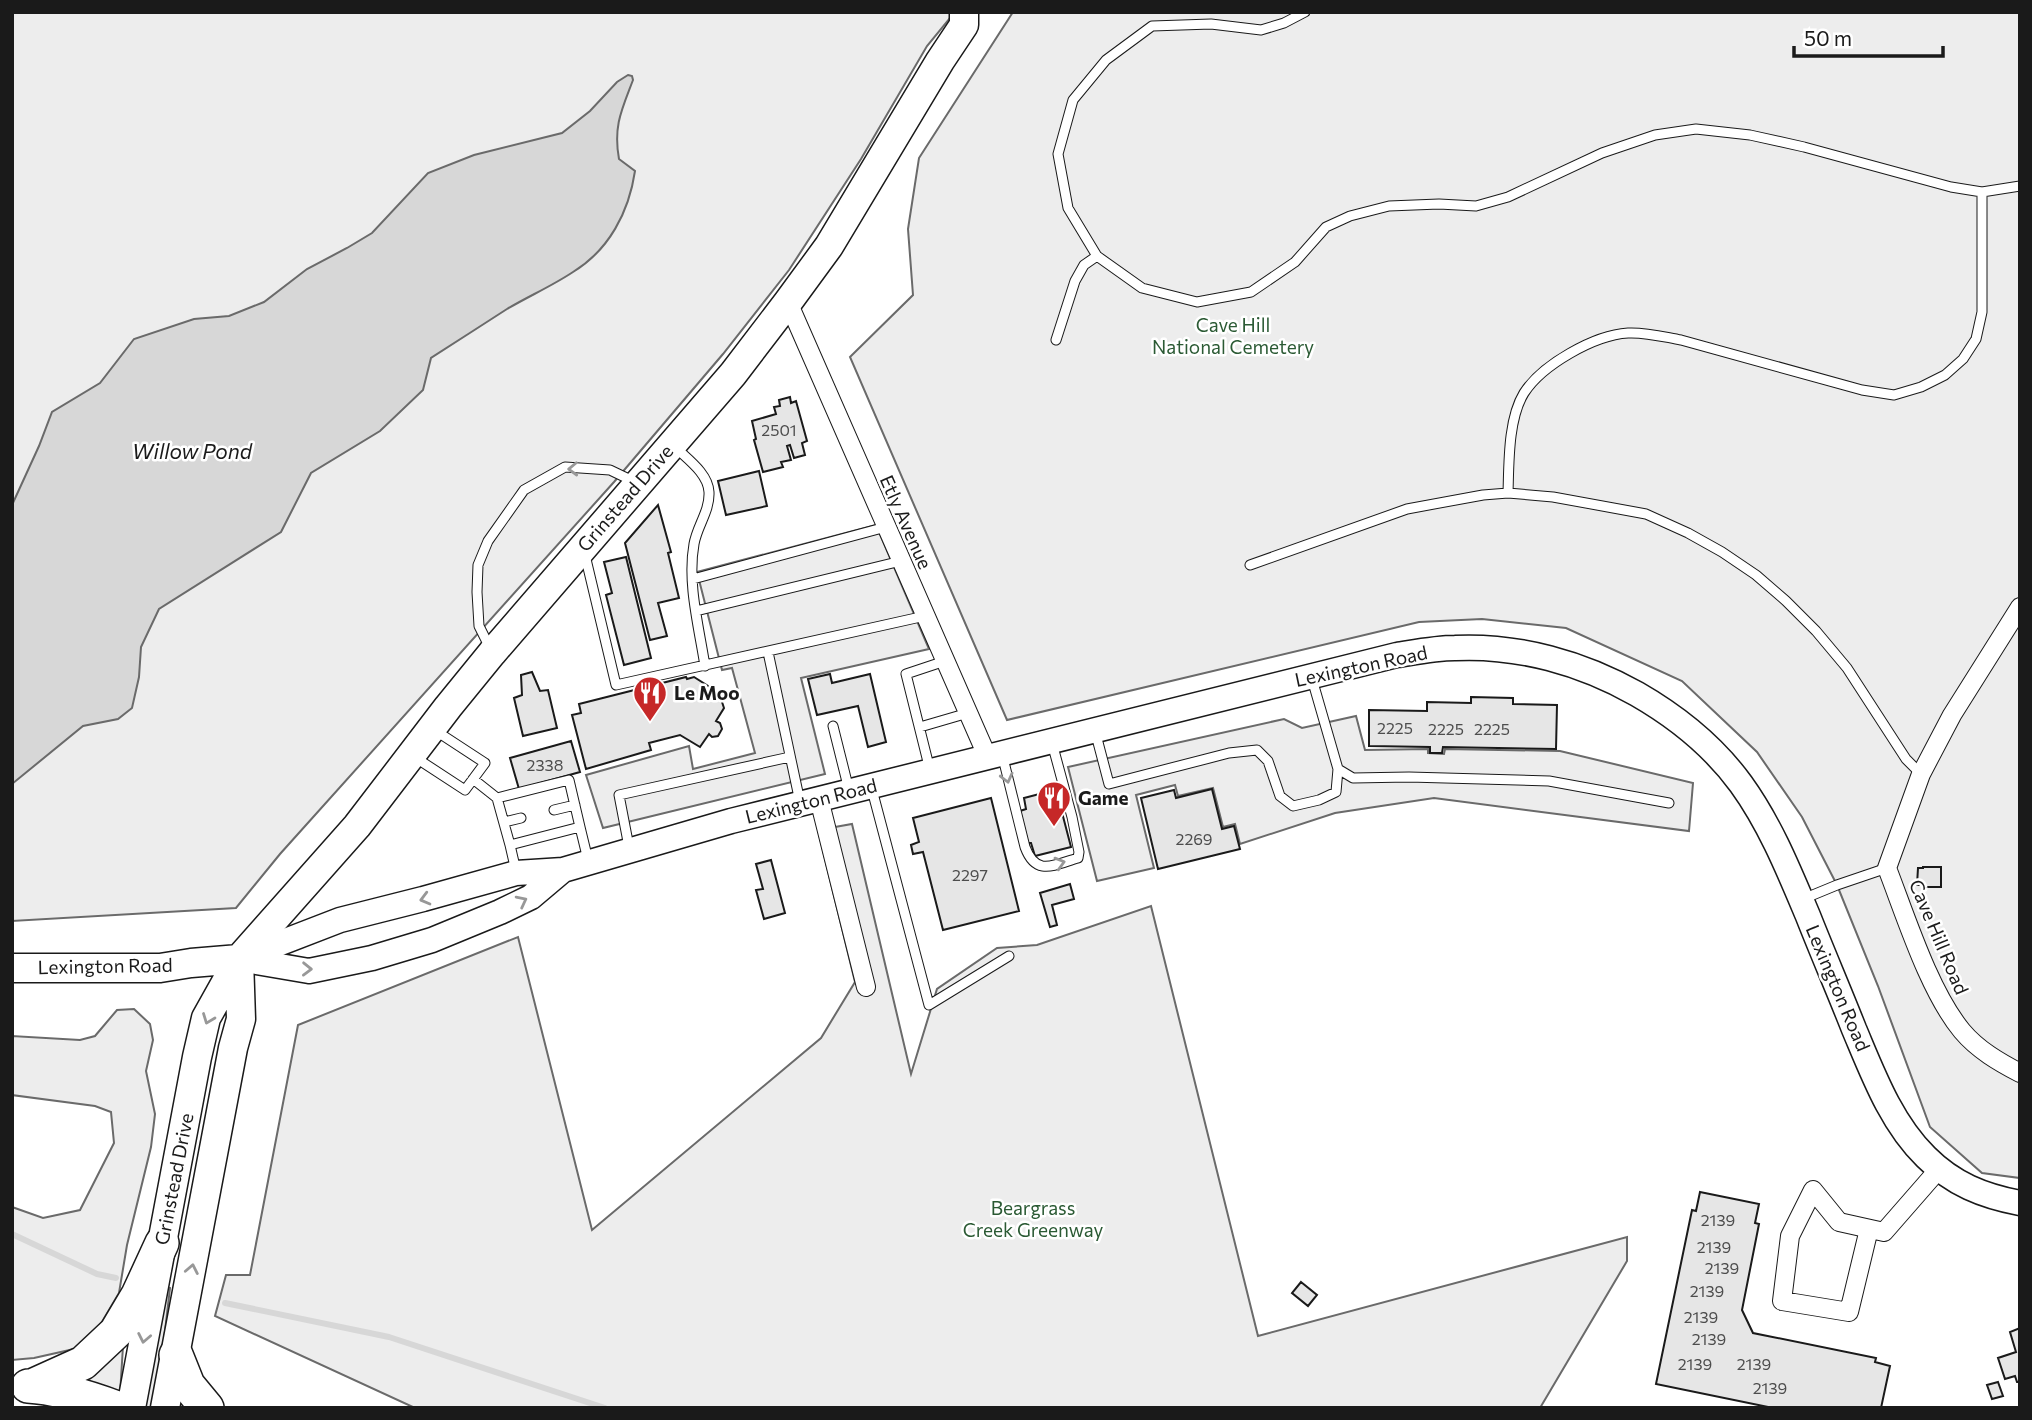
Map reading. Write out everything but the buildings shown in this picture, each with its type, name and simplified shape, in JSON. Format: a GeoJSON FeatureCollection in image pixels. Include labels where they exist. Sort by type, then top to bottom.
{"type":"FeatureCollection","features":[{"type":"Feature","properties":{"kind":"highway"},"geometry":{"type":"LineString","coordinates":[[22,1385],[83,1363],[116,1332],[138,1295],[162,1243]]}},
{"type":"Feature","properties":{"kind":"highway"},"geometry":{"type":"LineString","coordinates":[[176,1355],[188,1385],[207,1408]]}},
{"type":"Feature","properties":{"kind":"highway"},"geometry":{"type":"LineString","coordinates":[[22,1385],[48,1387],[117,1408]]}},
{"type":"Feature","properties":{"kind":"main road","name":"Grinstead Drive"},"geometry":{"type":"LineString","coordinates":[[131,1408],[206,1018],[239,959],[357,826],[492,653],[733,374],[828,246],[968,17]]}},
{"type":"Feature","properties":{"kind":"main road","name":"Lexington Road"},"geometry":{"type":"LineString","coordinates":[[239,959],[340,919],[516,873],[564,870],[860,789],[1397,655],[1454,648],[1527,653],[1589,671],[1654,703],[1683,724],[1717,755],[1741,784],[1773,837],[1889,1108],[1909,1139],[1939,1169],[1960,1184],[1993,1198],[2020,1203]]}},
{"type":"Feature","properties":{"kind":"main road","name":"Lexington Road"},"geometry":{"type":"LineString","coordinates":[[12,968],[160,968],[239,959],[309,971],[372,958],[468,926],[531,897],[564,870]]}},
{"type":"Feature","properties":{"kind":"main road","name":"Grinstead Drive"},"geometry":{"type":"LineString","coordinates":[[166,1408],[233,1048],[241,1019],[239,959]]}},
{"type":"Feature","properties":{"kind":"street","name":"Etly Avenue"},"geometry":{"type":"LineString","coordinates":[[788,302],[968,713],[995,756]]}},
{"type":"Feature","properties":{"kind":"street","name":"Cave Hill Road"},"geometry":{"type":"LineString","coordinates":[[2020,607],[1952,715],[1921,774],[1887,868],[1925,964],[1945,1006],[1963,1032],[1993,1058],[2020,1073]]}},
{"type":"Feature","properties":{"kind":"street"},"geometry":{"type":"LineString","coordinates":[[810,802],[866,987]]}},
{"type":"Feature","properties":{"kind":"street"},"geometry":{"type":"LineString","coordinates":[[1869,1229],[1849,1312],[1782,1301],[1790,1236],[1813,1190],[1839,1222],[1884,1232],[1939,1169]]}},
{"type":"Feature","properties":{"kind":"lane"},"geometry":{"type":"LineString","coordinates":[[1305,12],[1284,23],[1261,30],[1211,24],[1152,26],[1106,60],[1073,100],[1058,154],[1068,208],[1097,256],[1142,288],[1197,302],[1251,292],[1295,261],[1326,227],[1350,216],[1389,206],[1476,206],[1508,197],[1602,153],[1655,135],[1696,130],[1763,138],[1804,147],[1951,187],[1982,192],[2020,186]]}},
{"type":"Feature","properties":{"kind":"lane"},"geometry":{"type":"LineString","coordinates":[[1508,493],[1514,422],[1524,394],[1543,371],[1568,355],[1598,340],[1627,332],[1681,340],[1862,390],[1894,395],[1921,387],[1945,375],[1964,359],[1976,339],[1982,312],[1982,192]]}},
{"type":"Feature","properties":{"kind":"lane"},"geometry":{"type":"LineString","coordinates":[[1056,340],[1075,281],[1084,265],[1097,256]]}},
{"type":"Feature","properties":{"kind":"lane"},"geometry":{"type":"LineString","coordinates":[[672,444],[704,476],[709,493],[704,518],[694,542],[693,579],[705,666]]}},
{"type":"Feature","properties":{"kind":"lane"},"geometry":{"type":"LineString","coordinates":[[492,653],[480,626],[478,565],[488,541],[524,490],[565,467],[610,470],[638,483]]}},
{"type":"Feature","properties":{"kind":"lane"},"geometry":{"type":"LineString","coordinates":[[1250,565],[1407,509],[1483,495],[1508,493],[1553,497],[1646,514],[1722,552],[1756,575],[1786,601],[1847,668],[1906,759],[1921,774]]}},
{"type":"Feature","properties":{"kind":"lane"},"geometry":{"type":"LineString","coordinates":[[693,579],[886,527]]}},
{"type":"Feature","properties":{"kind":"lane"},"geometry":{"type":"LineString","coordinates":[[583,546],[616,685],[925,616]]}},
{"type":"Feature","properties":{"kind":"lane"},"geometry":{"type":"LineString","coordinates":[[696,611],[901,561]]}},
{"type":"Feature","properties":{"kind":"lane"},"geometry":{"type":"LineString","coordinates":[[768,652],[790,757],[810,802]]}},
{"type":"Feature","properties":{"kind":"lane"},"geometry":{"type":"LineString","coordinates":[[930,772],[906,674],[945,661]]}},
{"type":"Feature","properties":{"kind":"lane"},"geometry":{"type":"LineString","coordinates":[[1095,730],[1109,784],[1229,753],[1257,750],[1268,761],[1280,796],[1293,806],[1319,800],[1336,792],[1338,769],[1311,676]]}},
{"type":"Feature","properties":{"kind":"lane"},"geometry":{"type":"LineString","coordinates":[[920,727],[968,713]]}},
{"type":"Feature","properties":{"kind":"lane"},"geometry":{"type":"LineString","coordinates":[[833,726],[860,789],[929,1005],[1009,956]]}},
{"type":"Feature","properties":{"kind":"lane"},"geometry":{"type":"LineString","coordinates":[[411,755],[465,790],[485,762],[432,728]]}},
{"type":"Feature","properties":{"kind":"lane"},"geometry":{"type":"LineString","coordinates":[[995,756],[1030,860],[1047,867],[1078,858],[1079,852],[1051,742]]}},
{"type":"Feature","properties":{"kind":"lane"},"geometry":{"type":"LineString","coordinates":[[630,850],[618,795],[790,757]]}},
{"type":"Feature","properties":{"kind":"lane"},"geometry":{"type":"LineString","coordinates":[[1338,769],[1353,778],[1549,780],[1669,803]]}},
{"type":"Feature","properties":{"kind":"lane"},"geometry":{"type":"LineString","coordinates":[[473,779],[498,798],[516,873]]}},
{"type":"Feature","properties":{"kind":"lane"},"geometry":{"type":"LineString","coordinates":[[498,798],[569,780],[589,862]]}},
{"type":"Feature","properties":{"kind":"lane"},"geometry":{"type":"LineString","coordinates":[[554,810],[575,805]]}},
{"type":"Feature","properties":{"kind":"lane"},"geometry":{"type":"LineString","coordinates":[[504,822],[521,818]]}},
{"type":"Feature","properties":{"kind":"lane"},"geometry":{"type":"LineString","coordinates":[[510,845],[580,827]]}},
{"type":"Feature","properties":{"kind":"lane"},"geometry":{"type":"LineString","coordinates":[[1801,900],[1887,868]]}},
{"type":"Feature","properties":{"kind":"shaded area"},"geometry":{"type":"Polygon","coordinates":[[[12,12],[955,12],[927,46],[861,159],[789,270],[723,354],[614,482],[280,854],[236,908],[12,921],[12,12]]]}},
{"type":"Feature","properties":{"kind":"shaded area","name":"Cave Hill National Cemetery"},"geometry":{"type":"Polygon","coordinates":[[[1013,12],[2020,12],[2020,1178],[1982,1173],[1930,1127],[1837,885],[1802,817],[1757,752],[1682,681],[1566,628],[1482,619],[1419,622],[1007,720],[850,357],[913,295],[908,229],[919,158],[1013,12]]]}},
{"type":"Feature","properties":{"kind":"shaded area"},"geometry":{"type":"Polygon","coordinates":[[[876,525],[929,649],[801,678],[825,774],[603,828],[586,775],[689,746],[693,769],[755,753],[732,668],[722,670],[697,572],[876,525]]]}},
{"type":"Feature","properties":{"kind":"shaded area"},"geometry":{"type":"Polygon","coordinates":[[[1356,716],[1365,750],[1428,749],[1428,753],[1444,754],[1445,749],[1560,751],[1693,783],[1689,831],[1434,798],[1335,813],[1240,844],[1235,824],[1223,827],[1213,788],[1178,796],[1175,785],[1136,795],[1154,868],[1097,881],[1068,767],[1284,719],[1302,728],[1356,716]]]}},
{"type":"Feature","properties":{"kind":"shaded area","name":"Beargrass Creek Greenway"},"geometry":{"type":"Polygon","coordinates":[[[852,824],[911,1074],[937,989],[997,948],[1037,945],[1151,906],[1258,1336],[1627,1237],[1627,1261],[1540,1408],[415,1408],[215,1316],[226,1275],[250,1275],[298,1025],[518,937],[592,1230],[821,1038],[855,982],[818,830],[852,824]]]}},
{"type":"Feature","properties":{"kind":"shaded area"},"geometry":{"type":"Polygon","coordinates":[[[134,1009],[150,1024],[153,1040],[146,1071],[155,1114],[151,1147],[127,1245],[119,1293],[96,1332],[74,1349],[12,1360],[12,1207],[43,1218],[80,1210],[114,1143],[111,1112],[95,1106],[12,1095],[12,1036],[80,1040],[95,1036],[117,1010],[134,1009]]]}},
{"type":"Feature","properties":{"kind":"shaded area"},"geometry":{"type":"Polygon","coordinates":[[[165,1287],[170,1288],[156,1408],[145,1408],[165,1287]]]}},
{"type":"Feature","properties":{"kind":"shaded area"},"geometry":{"type":"Polygon","coordinates":[[[123,1346],[120,1395],[73,1379],[123,1346]]]}},
{"type":"Feature","properties":{"kind":"water","name":"Willow Pond"},"geometry":{"type":"Polygon","coordinates":[[[628,75],[632,76],[633,80],[620,118],[617,147],[619,159],[635,171],[622,215],[597,253],[565,277],[507,309],[431,358],[423,390],[380,431],[311,473],[281,532],[159,609],[141,647],[139,677],[132,708],[118,719],[83,726],[12,784],[12,505],[52,412],[100,383],[134,339],[194,319],[229,316],[264,302],[307,269],[372,233],[428,173],[474,155],[562,133],[628,75]]]}},
{"type":"Feature","properties":{"kind":"waterway"},"geometry":{"type":"LineString","coordinates":[[12,1234],[97,1274],[116,1278]]}},
{"type":"Feature","properties":{"kind":"waterway"},"geometry":{"type":"LineString","coordinates":[[225,1303],[389,1337],[605,1408]]}},
{"type":"Feature","properties":{"kind":"place","name":"Le Moo"},"geometry":{"type":"Point","coordinates":[650,723]}},
{"type":"Feature","properties":{"kind":"place","name":"Game"},"geometry":{"type":"Point","coordinates":[1054,828]}}]}
